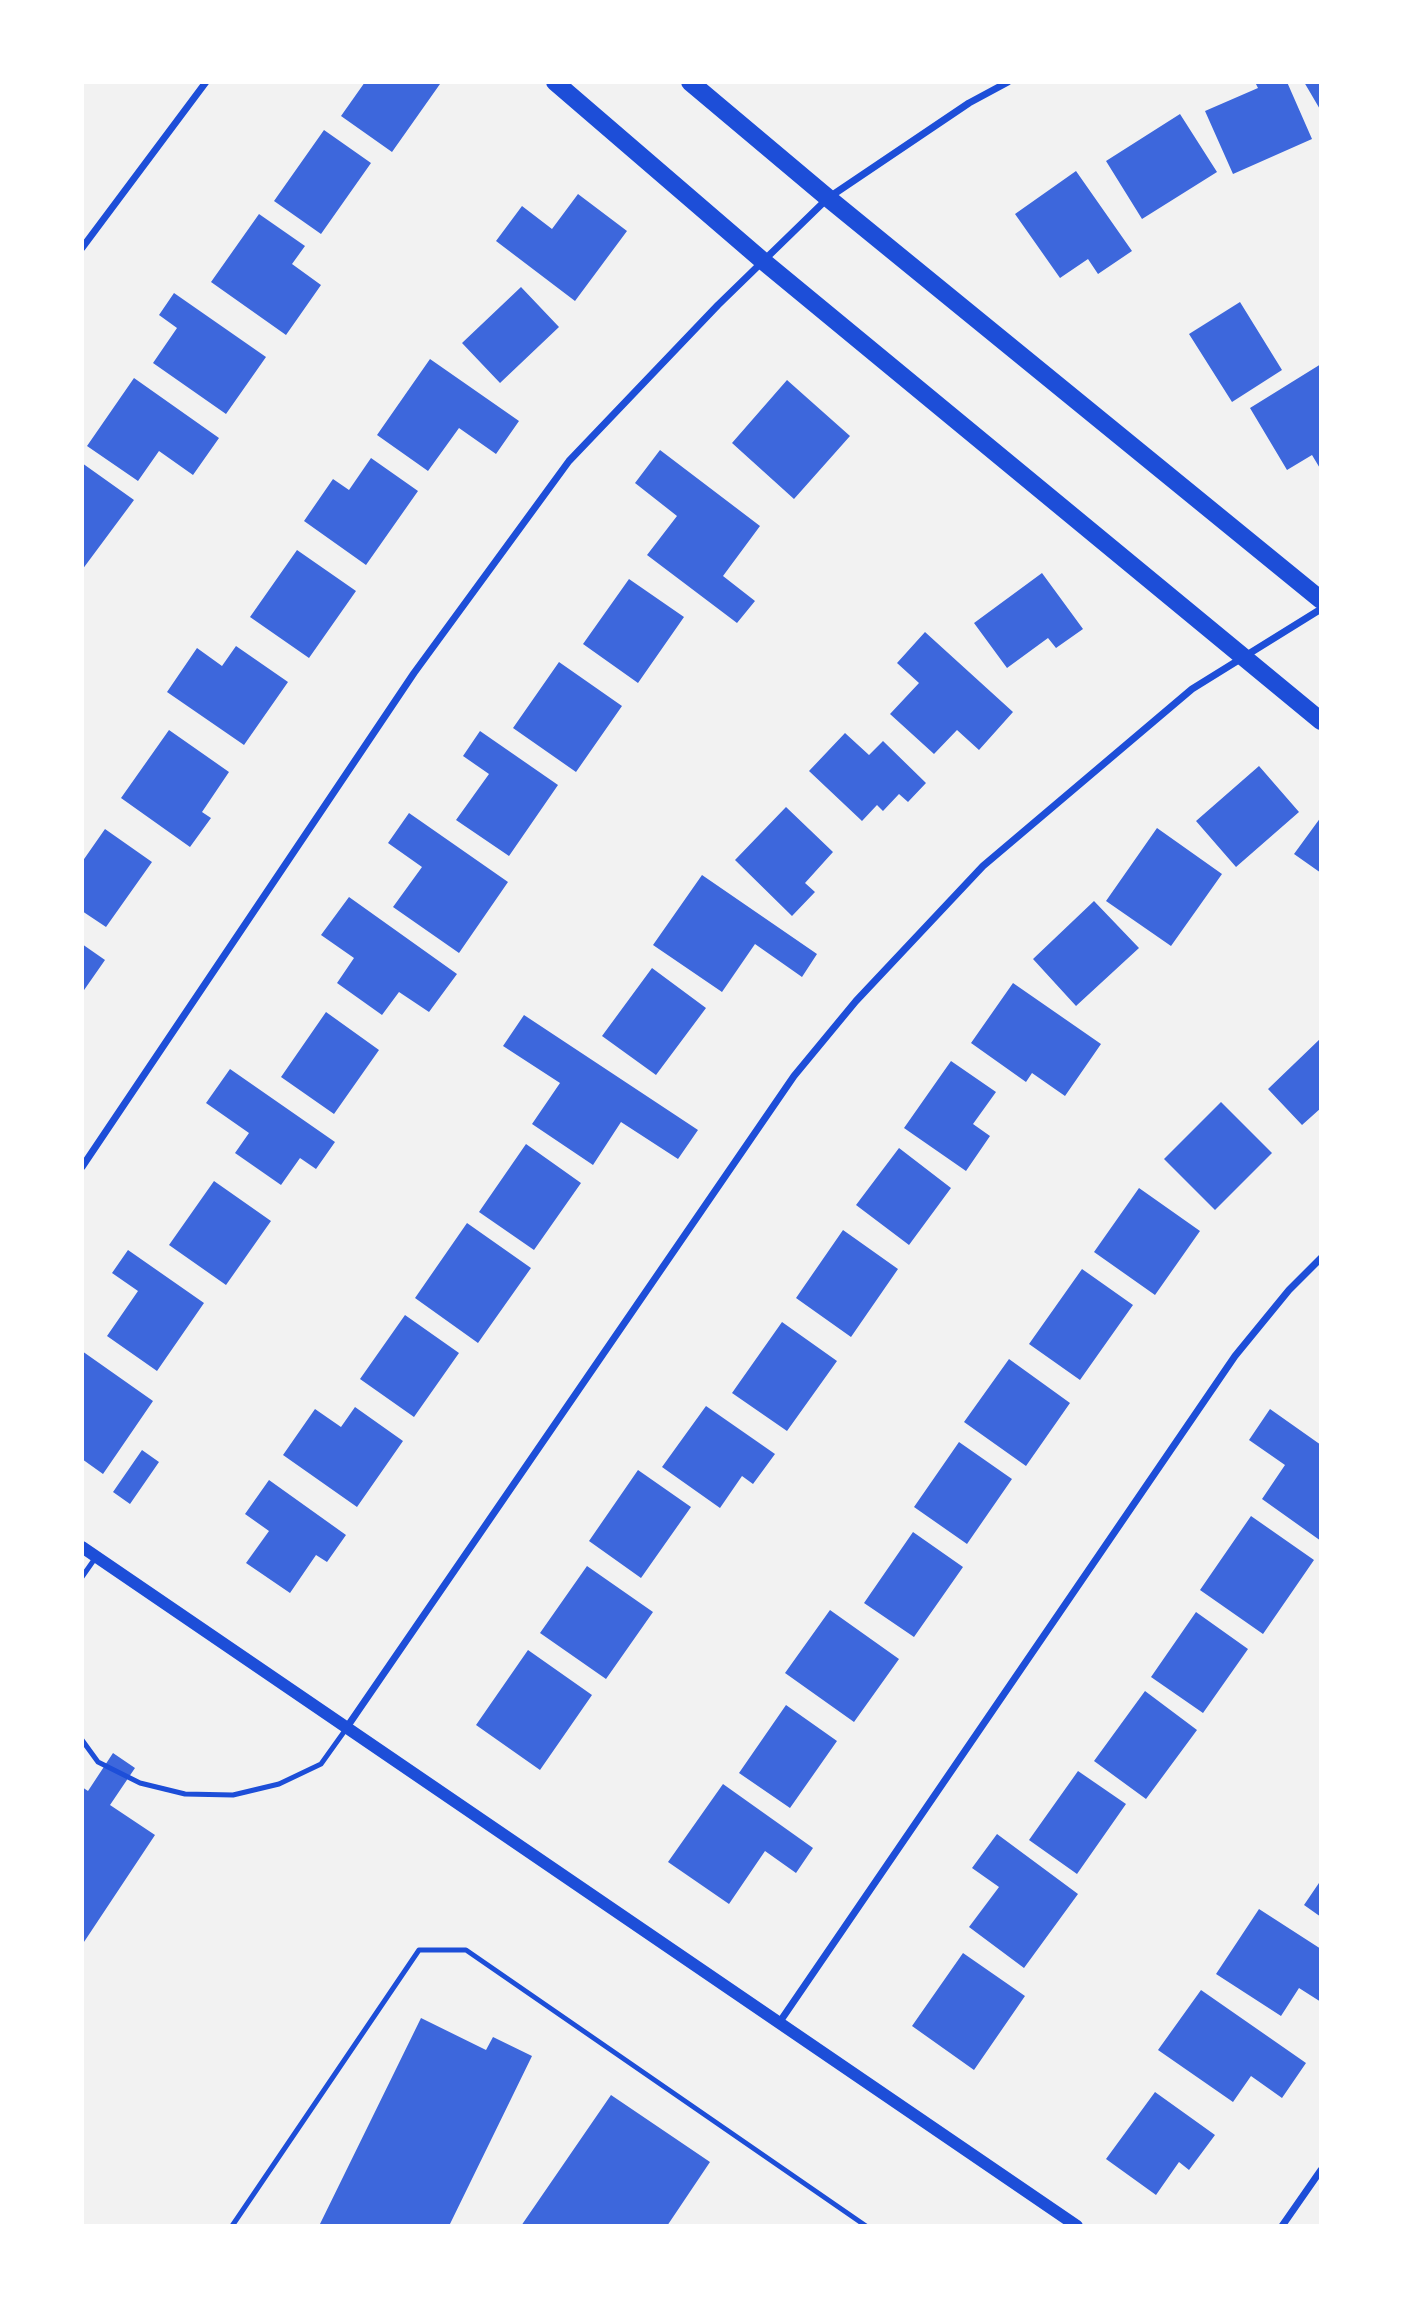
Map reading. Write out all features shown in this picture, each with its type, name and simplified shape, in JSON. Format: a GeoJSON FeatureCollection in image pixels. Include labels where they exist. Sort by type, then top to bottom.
{"type":"FeatureCollection","features":[{"type":"Feature","properties":{"kind":"main road"},"geometry":{"type":"LineString","coordinates":[[555,82],[763,261],[1321,721]]}},
{"type":"Feature","properties":{"kind":"main road"},"geometry":{"type":"LineString","coordinates":[[690,82],[1321,600]]}},
{"type":"Feature","properties":{"kind":"street"},"geometry":{"type":"LineString","coordinates":[[82,248],[206,82]]}},
{"type":"Feature","properties":{"kind":"street"},"geometry":{"type":"LineString","coordinates":[[82,1167],[407,684],[569,461],[718,305],[828,198],[969,103],[1008,82]]}},
{"type":"Feature","properties":{"kind":"street"},"geometry":{"type":"LineString","coordinates":[[347,1727],[794,1076],[856,1001],[983,866],[1192,689],[1321,609]]}},
{"type":"Feature","properties":{"kind":"street"},"geometry":{"type":"LineString","coordinates":[[778,2023],[1235,1356],[1289,1290],[1321,1258]]}},
{"type":"Feature","properties":{"kind":"street"},"geometry":{"type":"LineString","coordinates":[[82,1547],[1077,2226]]}},
{"type":"Feature","properties":{"kind":"street"},"geometry":{"type":"LineString","coordinates":[[1282,2226],[1321,2170]]}},
{"type":"Feature","properties":{"kind":"lane"},"geometry":{"type":"LineString","coordinates":[[82,1577],[96,1557]]}},
{"type":"Feature","properties":{"kind":"lane"},"geometry":{"type":"LineString","coordinates":[[82,1740],[98,1762],[140,1783],[185,1794],[233,1795],[279,1784],[321,1764],[347,1727]]}},
{"type":"Feature","properties":{"kind":"lane"},"geometry":{"type":"LineString","coordinates":[[232,2226],[419,1950],[466,1950],[866,2226]]}},
{"type":"Feature","properties":{"kind":"building"},"geometry":{"type":"Polygon","coordinates":[[[365,82],[440,84],[392,152],[341,116],[365,82]]]}},
{"type":"Feature","properties":{"kind":"building"},"geometry":{"type":"Polygon","coordinates":[[[1255,82],[1287,82],[1312,139],[1233,174],[1205,111],[1258,88],[1255,82]]]}},
{"type":"Feature","properties":{"kind":"building"},"geometry":{"type":"Polygon","coordinates":[[[1304,82],[1321,82],[1321,111],[1304,82]]]}},
{"type":"Feature","properties":{"kind":"building"},"geometry":{"type":"Polygon","coordinates":[[[1180,114],[1217,172],[1142,219],[1106,161],[1180,114]]]}},
{"type":"Feature","properties":{"kind":"building"},"geometry":{"type":"Polygon","coordinates":[[[324,130],[371,163],[321,234],[274,201],[324,130]]]}},
{"type":"Feature","properties":{"kind":"building"},"geometry":{"type":"Polygon","coordinates":[[[1076,171],[1132,251],[1098,274],[1088,259],[1060,278],[1015,214],[1076,171]]]}},
{"type":"Feature","properties":{"kind":"building"},"geometry":{"type":"Polygon","coordinates":[[[578,194],[627,231],[575,301],[496,241],[522,206],[552,229],[578,194]]]}},
{"type":"Feature","properties":{"kind":"building"},"geometry":{"type":"Polygon","coordinates":[[[259,214],[305,246],[292,264],[321,285],[286,335],[211,282],[259,214]]]}},
{"type":"Feature","properties":{"kind":"building"},"geometry":{"type":"Polygon","coordinates":[[[521,287],[559,327],[500,383],[462,343],[521,287]]]}},
{"type":"Feature","properties":{"kind":"building"},"geometry":{"type":"Polygon","coordinates":[[[174,293],[266,357],[226,414],[153,363],[177,328],[159,315],[174,293]]]}},
{"type":"Feature","properties":{"kind":"building"},"geometry":{"type":"Polygon","coordinates":[[[1240,302],[1282,370],[1232,402],[1189,334],[1240,302]]]}},
{"type":"Feature","properties":{"kind":"building"},"geometry":{"type":"Polygon","coordinates":[[[430,359],[519,421],[496,454],[459,428],[428,471],[377,435],[430,359]]]}},
{"type":"Feature","properties":{"kind":"building"},"geometry":{"type":"Polygon","coordinates":[[[1321,364],[1321,470],[1312,455],[1287,470],[1250,408],[1321,364]]]}},
{"type":"Feature","properties":{"kind":"building"},"geometry":{"type":"Polygon","coordinates":[[[134,378],[219,438],[193,475],[159,451],[138,481],[87,446],[134,378]]]}},
{"type":"Feature","properties":{"kind":"building"},"geometry":{"type":"Polygon","coordinates":[[[787,380],[850,436],[794,499],[732,443],[787,380]]]}},
{"type":"Feature","properties":{"kind":"building"},"geometry":{"type":"Polygon","coordinates":[[[660,450],[760,526],[723,576],[755,601],[737,623],[647,555],[677,516],[635,483],[660,450]]]}},
{"type":"Feature","properties":{"kind":"building"},"geometry":{"type":"Polygon","coordinates":[[[371,458],[418,491],[366,565],[304,521],[333,479],[349,490],[371,458]]]}},
{"type":"Feature","properties":{"kind":"building"},"geometry":{"type":"Polygon","coordinates":[[[82,463],[134,500],[82,570],[82,463]]]}},
{"type":"Feature","properties":{"kind":"building"},"geometry":{"type":"Polygon","coordinates":[[[297,550],[356,591],[309,658],[250,617],[297,550]]]}},
{"type":"Feature","properties":{"kind":"building"},"geometry":{"type":"Polygon","coordinates":[[[1042,573],[1083,629],[1056,648],[1048,638],[1007,668],[974,623],[1042,573]]]}},
{"type":"Feature","properties":{"kind":"building"},"geometry":{"type":"Polygon","coordinates":[[[629,579],[684,617],[638,683],[583,644],[629,579]]]}},
{"type":"Feature","properties":{"kind":"building"},"geometry":{"type":"Polygon","coordinates":[[[925,632],[1013,712],[979,750],[957,730],[934,754],[890,714],[919,683],[897,663],[925,632]]]}},
{"type":"Feature","properties":{"kind":"building"},"geometry":{"type":"Polygon","coordinates":[[[236,646],[288,682],[244,745],[167,692],[197,648],[222,666],[236,646]]]}},
{"type":"Feature","properties":{"kind":"building"},"geometry":{"type":"Polygon","coordinates":[[[559,662],[622,706],[576,772],[513,728],[559,662]]]}},
{"type":"Feature","properties":{"kind":"building"},"geometry":{"type":"Polygon","coordinates":[[[169,730],[229,772],[202,812],[211,818],[190,847],[121,798],[169,730]]]}},
{"type":"Feature","properties":{"kind":"building"},"geometry":{"type":"Polygon","coordinates":[[[480,731],[558,785],[509,856],[456,820],[489,774],[463,756],[480,731]]]}},
{"type":"Feature","properties":{"kind":"building"},"geometry":{"type":"Polygon","coordinates":[[[845,733],[869,755],[883,741],[926,783],[908,802],[899,794],[883,811],[877,805],[862,821],[809,771],[845,733]]]}},
{"type":"Feature","properties":{"kind":"building"},"geometry":{"type":"Polygon","coordinates":[[[1259,766],[1299,812],[1236,867],[1196,821],[1259,766]]]}},
{"type":"Feature","properties":{"kind":"building"},"geometry":{"type":"Polygon","coordinates":[[[786,807],[833,852],[805,883],[815,892],[792,916],[735,860],[786,807]]]}},
{"type":"Feature","properties":{"kind":"building"},"geometry":{"type":"Polygon","coordinates":[[[409,813],[508,882],[459,953],[393,907],[422,867],[388,843],[409,813]]]}},
{"type":"Feature","properties":{"kind":"building"},"geometry":{"type":"Polygon","coordinates":[[[1321,817],[1321,873],[1294,854],[1321,817]]]}},
{"type":"Feature","properties":{"kind":"building"},"geometry":{"type":"Polygon","coordinates":[[[1157,828],[1222,874],[1171,946],[1106,901],[1157,828]]]}},
{"type":"Feature","properties":{"kind":"building"},"geometry":{"type":"Polygon","coordinates":[[[105,829],[152,862],[106,927],[82,911],[82,862],[105,829]]]}},
{"type":"Feature","properties":{"kind":"building"},"geometry":{"type":"Polygon","coordinates":[[[702,875],[817,954],[802,977],[755,944],[722,992],[653,945],[702,875]]]}},
{"type":"Feature","properties":{"kind":"building"},"geometry":{"type":"Polygon","coordinates":[[[349,897],[457,974],[429,1012],[399,992],[382,1015],[337,983],[354,958],[321,935],[349,897]]]}},
{"type":"Feature","properties":{"kind":"building"},"geometry":{"type":"Polygon","coordinates":[[[1094,901],[1139,948],[1076,1006],[1033,959],[1094,901]]]}},
{"type":"Feature","properties":{"kind":"building"},"geometry":{"type":"Polygon","coordinates":[[[82,944],[105,960],[82,993],[82,944]]]}},
{"type":"Feature","properties":{"kind":"building"},"geometry":{"type":"Polygon","coordinates":[[[652,968],[706,1008],[656,1075],[602,1036],[652,968]]]}},
{"type":"Feature","properties":{"kind":"building"},"geometry":{"type":"Polygon","coordinates":[[[1013,983],[1101,1044],[1065,1096],[1032,1073],[1026,1082],[971,1043],[1013,983]]]}},
{"type":"Feature","properties":{"kind":"building"},"geometry":{"type":"Polygon","coordinates":[[[326,1012],[379,1050],[334,1114],[281,1077],[326,1012]]]}},
{"type":"Feature","properties":{"kind":"building"},"geometry":{"type":"Polygon","coordinates":[[[524,1015],[698,1130],[678,1159],[621,1122],[593,1165],[532,1124],[560,1083],[503,1046],[524,1015]]]}},
{"type":"Feature","properties":{"kind":"building"},"geometry":{"type":"Polygon","coordinates":[[[1321,1038],[1321,1108],[1302,1125],[1268,1089],[1321,1038]]]}},
{"type":"Feature","properties":{"kind":"building"},"geometry":{"type":"Polygon","coordinates":[[[951,1061],[996,1092],[973,1124],[990,1136],[966,1171],[904,1128],[951,1061]]]}},
{"type":"Feature","properties":{"kind":"building"},"geometry":{"type":"Polygon","coordinates":[[[230,1069],[335,1142],[316,1169],[300,1158],[281,1185],[235,1153],[249,1133],[206,1103],[230,1069]]]}},
{"type":"Feature","properties":{"kind":"building"},"geometry":{"type":"Polygon","coordinates":[[[1221,1102],[1272,1153],[1215,1210],[1164,1159],[1221,1102]]]}},
{"type":"Feature","properties":{"kind":"building"},"geometry":{"type":"Polygon","coordinates":[[[526,1144],[581,1183],[534,1250],[479,1212],[526,1144]]]}},
{"type":"Feature","properties":{"kind":"building"},"geometry":{"type":"Polygon","coordinates":[[[899,1148],[951,1188],[909,1245],[856,1205],[899,1148]]]}},
{"type":"Feature","properties":{"kind":"building"},"geometry":{"type":"Polygon","coordinates":[[[214,1181],[271,1221],[226,1285],[169,1245],[214,1181]]]}},
{"type":"Feature","properties":{"kind":"building"},"geometry":{"type":"Polygon","coordinates":[[[1139,1188],[1200,1231],[1155,1295],[1094,1252],[1139,1188]]]}},
{"type":"Feature","properties":{"kind":"building"},"geometry":{"type":"Polygon","coordinates":[[[467,1223],[531,1268],[478,1343],[415,1298],[467,1223]]]}},
{"type":"Feature","properties":{"kind":"building"},"geometry":{"type":"Polygon","coordinates":[[[843,1230],[898,1269],[851,1337],[796,1298],[843,1230]]]}},
{"type":"Feature","properties":{"kind":"building"},"geometry":{"type":"Polygon","coordinates":[[[128,1250],[204,1303],[157,1371],[107,1336],[138,1291],[112,1273],[128,1250]]]}},
{"type":"Feature","properties":{"kind":"building"},"geometry":{"type":"Polygon","coordinates":[[[1082,1269],[1133,1305],[1080,1380],[1029,1344],[1082,1269]]]}},
{"type":"Feature","properties":{"kind":"building"},"geometry":{"type":"Polygon","coordinates":[[[405,1315],[459,1353],[414,1417],[360,1379],[405,1315]]]}},
{"type":"Feature","properties":{"kind":"building"},"geometry":{"type":"Polygon","coordinates":[[[782,1322],[837,1361],[787,1431],[732,1393],[782,1322]]]}},
{"type":"Feature","properties":{"kind":"building"},"geometry":{"type":"Polygon","coordinates":[[[82,1351],[153,1401],[103,1474],[82,1459],[82,1351]]]}},
{"type":"Feature","properties":{"kind":"building"},"geometry":{"type":"Polygon","coordinates":[[[1009,1359],[1070,1403],[1026,1466],[964,1422],[1009,1359]]]}},
{"type":"Feature","properties":{"kind":"building"},"geometry":{"type":"Polygon","coordinates":[[[706,1406],[775,1454],[753,1484],[742,1476],[720,1508],[662,1467],[706,1406]]]}},
{"type":"Feature","properties":{"kind":"building"},"geometry":{"type":"Polygon","coordinates":[[[355,1407],[403,1441],[357,1507],[283,1455],[315,1409],[341,1427],[355,1407]]]}},
{"type":"Feature","properties":{"kind":"building"},"geometry":{"type":"Polygon","coordinates":[[[1270,1409],[1321,1445],[1321,1541],[1262,1499],[1285,1465],[1249,1440],[1270,1409]]]}},
{"type":"Feature","properties":{"kind":"building"},"geometry":{"type":"Polygon","coordinates":[[[959,1442],[1012,1479],[967,1544],[914,1507],[959,1442]]]}},
{"type":"Feature","properties":{"kind":"building"},"geometry":{"type":"Polygon","coordinates":[[[142,1450],[159,1462],[130,1504],[113,1492],[142,1450]]]}},
{"type":"Feature","properties":{"kind":"building"},"geometry":{"type":"Polygon","coordinates":[[[638,1470],[691,1507],[641,1578],[589,1541],[638,1470]]]}},
{"type":"Feature","properties":{"kind":"building"},"geometry":{"type":"Polygon","coordinates":[[[269,1480],[346,1535],[327,1562],[316,1555],[290,1593],[246,1563],[269,1531],[245,1514],[269,1480]]]}},
{"type":"Feature","properties":{"kind":"building"},"geometry":{"type":"Polygon","coordinates":[[[1251,1516],[1314,1560],[1263,1634],[1200,1590],[1251,1516]]]}},
{"type":"Feature","properties":{"kind":"building"},"geometry":{"type":"Polygon","coordinates":[[[913,1532],[963,1567],[914,1637],[864,1603],[913,1532]]]}},
{"type":"Feature","properties":{"kind":"building"},"geometry":{"type":"Polygon","coordinates":[[[587,1566],[653,1612],[606,1679],[540,1633],[587,1566]]]}},
{"type":"Feature","properties":{"kind":"building"},"geometry":{"type":"Polygon","coordinates":[[[830,1610],[899,1659],[854,1722],[785,1673],[830,1610]]]}},
{"type":"Feature","properties":{"kind":"building"},"geometry":{"type":"Polygon","coordinates":[[[1196,1612],[1248,1649],[1203,1713],[1151,1677],[1196,1612]]]}},
{"type":"Feature","properties":{"kind":"building"},"geometry":{"type":"Polygon","coordinates":[[[528,1650],[592,1695],[540,1770],[476,1725],[528,1650]]]}},
{"type":"Feature","properties":{"kind":"building"},"geometry":{"type":"Polygon","coordinates":[[[1145,1691],[1197,1730],[1146,1799],[1094,1761],[1145,1691]]]}},
{"type":"Feature","properties":{"kind":"building"},"geometry":{"type":"Polygon","coordinates":[[[786,1705],[837,1741],[790,1808],[739,1773],[786,1705]]]}},
{"type":"Feature","properties":{"kind":"building"},"geometry":{"type":"Polygon","coordinates":[[[113,1753],[135,1768],[110,1805],[155,1835],[82,1945],[82,1787],[88,1791],[113,1753]]]}},
{"type":"Feature","properties":{"kind":"building"},"geometry":{"type":"Polygon","coordinates":[[[1078,1771],[1126,1804],[1077,1874],[1029,1840],[1078,1771]]]}},
{"type":"Feature","properties":{"kind":"building"},"geometry":{"type":"Polygon","coordinates":[[[723,1784],[813,1848],[796,1873],[765,1851],[729,1904],[668,1862],[723,1784]]]}},
{"type":"Feature","properties":{"kind":"building"},"geometry":{"type":"Polygon","coordinates":[[[997,1834],[1078,1894],[1024,1968],[969,1927],[999,1887],[972,1868],[997,1834]]]}},
{"type":"Feature","properties":{"kind":"building"},"geometry":{"type":"Polygon","coordinates":[[[1321,1880],[1321,1917],[1304,1905],[1321,1880]]]}},
{"type":"Feature","properties":{"kind":"building"},"geometry":{"type":"Polygon","coordinates":[[[1259,1909],[1321,1949],[1321,2002],[1299,1988],[1281,2016],[1216,1974],[1259,1909]]]}},
{"type":"Feature","properties":{"kind":"building"},"geometry":{"type":"Polygon","coordinates":[[[963,1953],[1025,1996],[974,2070],[912,2026],[963,1953]]]}},
{"type":"Feature","properties":{"kind":"building"},"geometry":{"type":"Polygon","coordinates":[[[1201,1990],[1306,2063],[1282,2098],[1251,2076],[1233,2102],[1158,2050],[1201,1990]]]}},
{"type":"Feature","properties":{"kind":"building"},"geometry":{"type":"Polygon","coordinates":[[[421,2018],[486,2050],[493,2037],[532,2056],[449,2226],[319,2226],[421,2018]]]}},
{"type":"Feature","properties":{"kind":"building"},"geometry":{"type":"Polygon","coordinates":[[[1155,2092],[1215,2135],[1189,2170],[1179,2162],[1156,2195],[1106,2159],[1155,2092]]]}},
{"type":"Feature","properties":{"kind":"building"},"geometry":{"type":"Polygon","coordinates":[[[611,2095],[710,2162],[667,2226],[521,2226],[611,2095]]]}}]}
